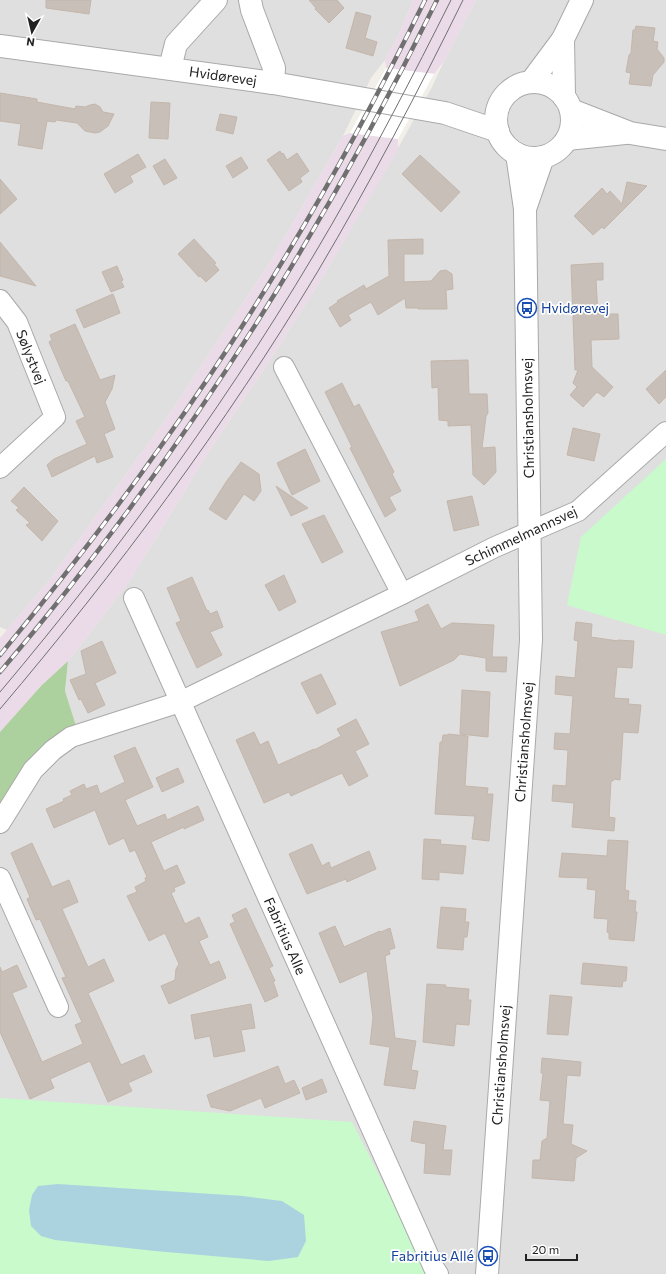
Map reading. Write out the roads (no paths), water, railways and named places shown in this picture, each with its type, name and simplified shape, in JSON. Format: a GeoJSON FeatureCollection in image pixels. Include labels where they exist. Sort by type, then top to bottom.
{"type":"FeatureCollection","features":[{"type":"Feature","properties":{"kind":"street"},"geometry":{"type":"LineString","coordinates":[[170,68],[176,44],[216,0]]}},
{"type":"Feature","properties":{"kind":"street"},"geometry":{"type":"LineString","coordinates":[[250,0],[252,10],[274,68],[273,83]]}},
{"type":"Feature","properties":{"kind":"street"},"geometry":{"type":"LineString","coordinates":[[532,82],[563,39],[582,0]]}},
{"type":"Feature","properties":{"kind":"street"},"geometry":{"type":"LineString","coordinates":[[563,39],[568,103],[572,125],[567,139],[559,149],[543,157],[525,157],[517,154],[502,140],[498,131],[496,120],[498,108],[505,96],[510,91],[522,84],[532,82],[544,83],[555,88],[568,103],[630,133]]}},
{"type":"Feature","properties":{"kind":"street","name":"Hvidørevej"},"geometry":{"type":"LineString","coordinates":[[0,46],[273,83],[445,112],[498,131]]}},
{"type":"Feature","properties":{"kind":"street","name":"Hvidørevej"},"geometry":{"type":"LineString","coordinates":[[445,112],[498,108]]}},
{"type":"Feature","properties":{"kind":"street"},"geometry":{"type":"LineString","coordinates":[[567,139],[630,133],[666,139]]}},
{"type":"Feature","properties":{"kind":"street","name":"Christiansholmsvej"},"geometry":{"type":"LineString","coordinates":[[486,1274],[532,640],[525,209],[517,154]]}},
{"type":"Feature","properties":{"kind":"street","name":"Christiansholmsvej"},"geometry":{"type":"LineString","coordinates":[[525,209],[543,157]]}},
{"type":"Feature","properties":{"kind":"street","name":"Sølystvej"},"geometry":{"type":"LineString","coordinates":[[0,300],[17,322],[56,417],[0,468]]}},
{"type":"Feature","properties":{"kind":"street"},"geometry":{"type":"LineString","coordinates":[[284,367],[402,594]]}},
{"type":"Feature","properties":{"kind":"street","name":"Schimmelmannsvej"},"geometry":{"type":"LineString","coordinates":[[0,823],[33,770],[53,750],[71,737],[180,702],[495,547],[578,511],[666,432]]}},
{"type":"Feature","properties":{"kind":"street","name":"Fabritius Alle"},"geometry":{"type":"LineString","coordinates":[[134,598],[427,1254],[438,1274]]}},
{"type":"Feature","properties":{"kind":"street"},"geometry":{"type":"LineString","coordinates":[[0,878],[58,1007]]}},
{"type":"Feature","properties":{"kind":"water"},"geometry":{"type":"Polygon","coordinates":[[[58,1184],[243,1196],[282,1201],[304,1215],[306,1241],[298,1257],[269,1261],[55,1240],[41,1236],[31,1226],[29,1210],[32,1195],[38,1186],[58,1184]]]}},
{"type":"Feature","properties":{"kind":"tram line"},"geometry":{"type":"LineString","coordinates":[[0,692],[46,637],[134,524],[176,466],[257,347],[348,197],[451,0]]}},
{"type":"Feature","properties":{"kind":"tram line"},"geometry":{"type":"LineString","coordinates":[[0,709],[128,551],[246,385],[318,271],[375,171],[429,69],[463,0]]}},
{"type":"Feature","properties":{"kind":"railway"},"geometry":{"type":"LineString","coordinates":[[0,655],[62,578],[122,499],[161,446],[234,339],[269,284],[335,172],[425,0]]}},
{"type":"Feature","properties":{"kind":"railway"},"geometry":{"type":"LineString","coordinates":[[0,672],[64,594],[125,515],[184,433],[240,350],[293,264],[343,178],[437,0]]}},
{"type":"Feature","properties":{"kind":"place","name":"Hvidørevej"},"geometry":{"type":"Point","coordinates":[527,308]}},
{"type":"Feature","properties":{"kind":"place","name":"Fabritius Allé"},"geometry":{"type":"Point","coordinates":[488,1256]}}]}
